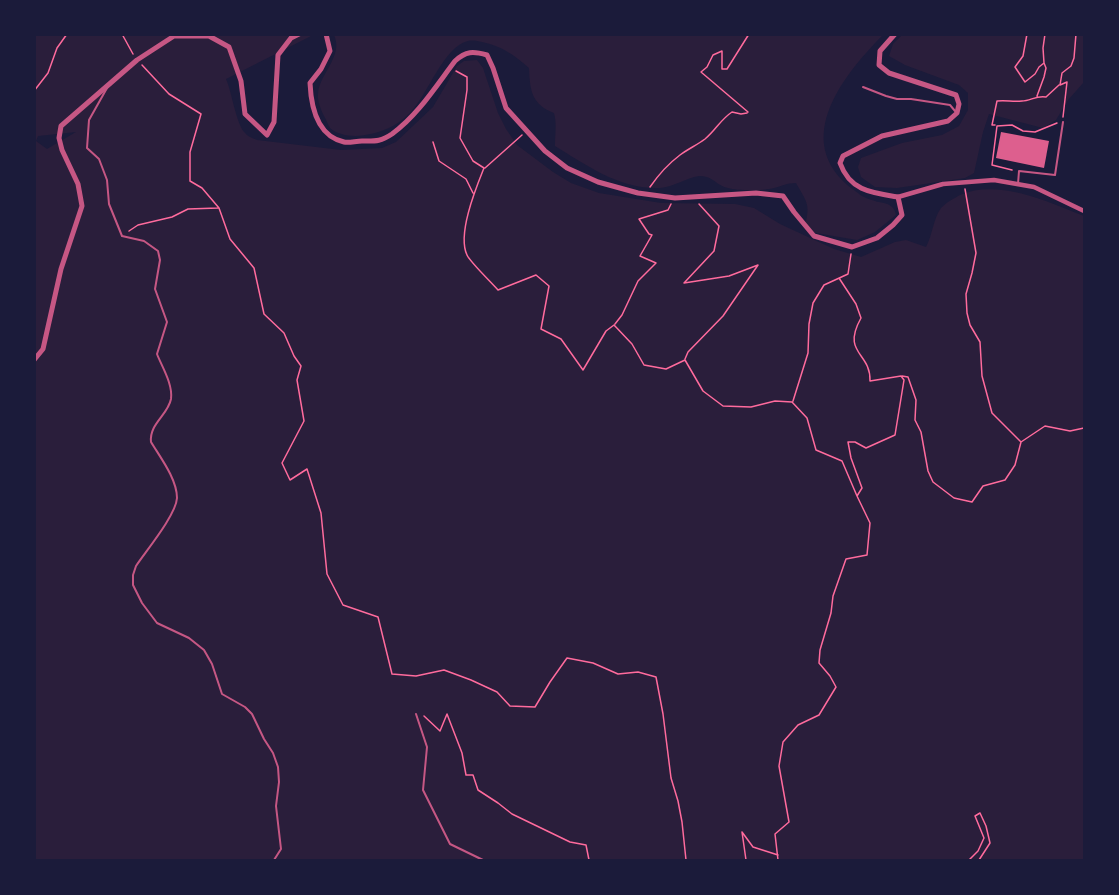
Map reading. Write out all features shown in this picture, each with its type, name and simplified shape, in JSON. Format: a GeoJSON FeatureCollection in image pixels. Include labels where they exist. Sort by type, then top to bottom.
{"type":"FeatureCollection","features":[{"type":"Feature","properties":{"kind":"street"},"geometry":{"type":"LineString","coordinates":[[34,360],[43,349],[61,269],[82,206],[78,184],[59,138],[61,126],[136,60],[174,36],[209,36],[229,47],[241,81],[245,114],[267,135],[274,122],[278,55],[291,38],[299,34]]}},
{"type":"Feature","properties":{"kind":"street"},"geometry":{"type":"LineString","coordinates":[[326,34],[330,51],[321,69],[310,83],[311,101],[320,125],[330,136],[344,142],[376,142],[391,134],[412,117],[462,54],[475,52],[487,55],[506,108],[526,131],[545,151],[567,168],[598,182],[645,194],[675,198],[756,193],[783,196],[814,236],[852,247],[877,238],[893,225],[902,215],[898,197]]}},
{"type":"Feature","properties":{"kind":"street"},"geometry":{"type":"LineString","coordinates":[[895,34],[880,51],[879,65],[889,73],[956,94],[959,104],[957,113],[948,121],[882,136],[843,156],[840,163],[843,172],[851,182],[868,192],[898,197],[943,184],[994,180],[1034,187],[1084,211]]}},
{"type":"Feature","properties":{"kind":"lane"},"geometry":{"type":"LineString","coordinates":[[109,84],[89,120],[87,148],[99,159],[107,180],[109,204],[122,236],[144,241],[158,251],[160,260],[155,289],[167,322],[156,354],[170,384],[171,399],[152,430],[151,436],[172,478],[177,498],[172,514],[136,566],[133,585],[142,603],[157,623],[189,638],[204,650],[212,663],[222,694],[245,707],[252,714],[273,753],[278,767],[276,806],[281,849],[274,861]]}},
{"type":"Feature","properties":{"kind":"lane"},"geometry":{"type":"LineString","coordinates":[[863,87],[897,99],[950,105],[957,113]]}},
{"type":"Feature","properties":{"kind":"lane"},"geometry":{"type":"LineString","coordinates":[[1018,184],[1019,171],[1055,175],[1063,122]]}},
{"type":"Feature","properties":{"kind":"lane"},"geometry":{"type":"LineString","coordinates":[[416,714],[427,747],[423,790],[450,844],[482,858],[483,861]]}},
{"type":"Feature","properties":{"kind":"path"},"geometry":{"type":"LineString","coordinates":[[34,91],[48,73],[57,48],[67,34]]}},
{"type":"Feature","properties":{"kind":"path"},"geometry":{"type":"LineString","coordinates":[[122,34],[136,60],[169,94],[201,114],[190,152],[190,181],[202,188],[219,208],[230,239],[254,268],[264,314],[284,333],[301,366],[297,380],[304,421],[282,464],[290,480],[307,469],[321,513],[327,574],[343,605],[378,617],[392,674],[416,676],[444,670],[497,692],[510,706],[535,707],[567,658],[593,663],[618,674],[638,672],[656,678],[671,778],[682,822],[686,861]]}},
{"type":"Feature","properties":{"kind":"path"},"geometry":{"type":"LineString","coordinates":[[645,194],[667,166],[705,140],[722,119],[732,112],[741,114],[748,112],[701,72],[707,67],[713,55],[722,51],[722,69],[727,69],[748,34]]}},
{"type":"Feature","properties":{"kind":"path"},"geometry":{"type":"LineString","coordinates":[[1027,34],[1023,57],[1015,67],[1025,82],[1044,63]]}},
{"type":"Feature","properties":{"kind":"path"},"geometry":{"type":"LineString","coordinates":[[1037,97],[1046,68],[1043,48],[1046,34]]}},
{"type":"Feature","properties":{"kind":"path"},"geometry":{"type":"LineString","coordinates":[[1059,84],[1067,82],[1063,122],[1035,132],[1012,125],[992,125],[997,101],[1023,101],[1041,96],[1046,97],[1059,84],[1062,73],[1071,66],[1074,58],[1076,34]]}},
{"type":"Feature","properties":{"kind":"path"},"geometry":{"type":"LineString","coordinates":[[449,68],[467,77],[460,138],[472,161],[484,168]]}},
{"type":"Feature","properties":{"kind":"path"},"geometry":{"type":"LineString","coordinates":[[997,126],[992,165],[1019,171]]}},
{"type":"Feature","properties":{"kind":"path"},"geometry":{"type":"LineString","coordinates":[[526,131],[484,168],[473,194],[464,237],[467,255],[498,290],[536,275],[542,279],[549,286],[541,329],[561,339],[583,370],[606,331],[622,315],[638,281],[656,263],[640,256],[652,235],[639,219],[668,210],[675,198]]}},
{"type":"Feature","properties":{"kind":"path"},"geometry":{"type":"LineString","coordinates":[[433,142],[439,161],[466,179],[473,194]]}},
{"type":"Feature","properties":{"kind":"path"},"geometry":{"type":"LineString","coordinates":[[964,183],[976,253],[966,294],[967,313],[970,325],[980,342],[982,376],[993,412],[1021,442]]}},
{"type":"Feature","properties":{"kind":"path"},"geometry":{"type":"LineString","coordinates":[[614,325],[632,344],[644,365],[666,369],[685,360],[688,352],[723,316],[758,265],[729,276],[684,283],[714,251],[719,226],[696,201],[689,197]]}},
{"type":"Feature","properties":{"kind":"path"},"geometry":{"type":"LineString","coordinates":[[122,236],[138,225],[172,217],[188,209],[219,208]]}},
{"type":"Feature","properties":{"kind":"path"},"geometry":{"type":"LineString","coordinates":[[792,402],[808,353],[808,324],[813,303],[824,285],[848,274],[852,247]]}},
{"type":"Feature","properties":{"kind":"path"},"geometry":{"type":"LineString","coordinates":[[839,278],[856,304],[861,318],[855,329],[853,343],[871,372],[870,381],[908,377],[916,400],[915,420],[921,432],[933,482],[954,498],[972,502],[983,486],[1005,480],[1015,465],[1021,442],[1045,426],[1070,431],[1084,428]]}},
{"type":"Feature","properties":{"kind":"path"},"geometry":{"type":"LineString","coordinates":[[685,360],[703,391],[723,406],[751,407],[776,401],[792,402],[807,418],[816,450],[842,461],[870,523],[867,555],[846,559],[833,596],[831,613],[819,650],[819,663],[836,687],[819,715],[798,725],[783,742],[779,766],[789,822],[775,834],[778,861]]}},
{"type":"Feature","properties":{"kind":"path"},"geometry":{"type":"LineString","coordinates":[[857,496],[862,488],[848,442],[855,442],[866,448],[895,435],[904,380],[901,376]]}},
{"type":"Feature","properties":{"kind":"path"},"geometry":{"type":"LineString","coordinates":[[422,714],[440,731],[447,714],[462,753],[466,776],[473,775],[478,790],[512,814],[543,831],[570,842],[586,845],[589,861]]}},
{"type":"Feature","properties":{"kind":"path"},"geometry":{"type":"LineString","coordinates":[[969,861],[978,851],[984,838],[975,816],[980,813],[990,843],[979,861]]}},
{"type":"Feature","properties":{"kind":"path"},"geometry":{"type":"LineString","coordinates":[[746,861],[742,832],[753,847],[778,855]]}},
{"type":"Feature","properties":{"kind":"shaded area"},"geometry":{"type":"Polygon","coordinates":[[[34,35],[313,35],[226,79],[239,123],[249,136],[257,140],[341,150],[382,148],[396,142],[433,107],[457,66],[464,61],[477,60],[483,68],[498,113],[517,145],[571,183],[599,193],[661,203],[735,204],[754,208],[780,224],[834,249],[861,257],[895,242],[906,240],[926,247],[941,208],[960,195],[975,190],[1007,190],[1055,204],[1084,216],[1084,860],[35,860],[34,35]],[[76,132],[38,136],[36,141],[47,149],[76,132]]]}},
{"type":"Feature","properties":{"kind":"shaded area"},"geometry":{"type":"Polygon","coordinates":[[[334,35],[883,35],[851,71],[838,91],[828,112],[824,134],[826,155],[837,174],[862,196],[890,205],[896,215],[875,232],[857,240],[810,232],[805,225],[808,212],[806,203],[796,183],[769,189],[738,190],[724,187],[704,176],[660,188],[646,188],[618,181],[555,146],[554,113],[536,101],[531,90],[529,68],[502,49],[477,41],[468,41],[451,52],[416,106],[399,122],[372,134],[356,136],[342,134],[330,128],[318,96],[322,79],[334,58],[336,43],[334,35]]]}},
{"type":"Feature","properties":{"kind":"shaded area"},"geometry":{"type":"Polygon","coordinates":[[[902,35],[1084,35],[1084,82],[1068,100],[1056,120],[1043,128],[989,114],[974,173],[965,178],[897,188],[875,187],[861,177],[858,167],[861,158],[902,143],[942,135],[959,126],[968,110],[968,93],[959,85],[905,65],[889,56],[893,44],[902,35]]]}},
{"type":"Feature","properties":{"kind":"building"},"geometry":{"type":"Polygon","coordinates":[[[1001,132],[1049,141],[1044,168],[996,158],[1001,132]]]}}]}
